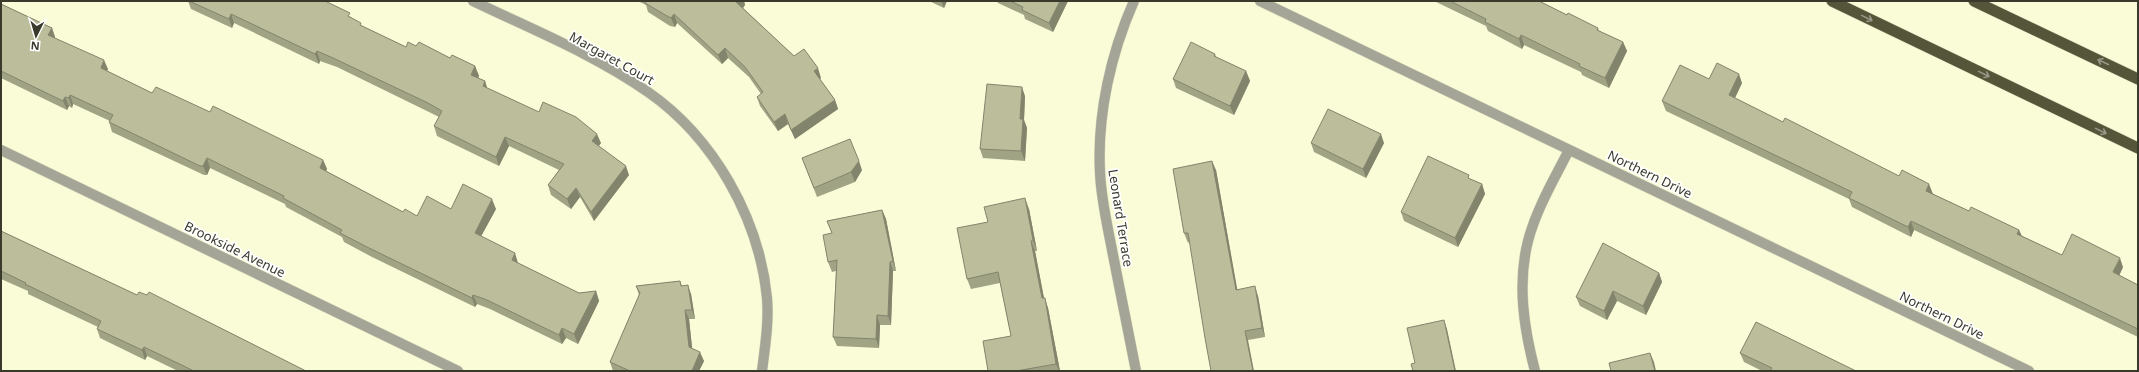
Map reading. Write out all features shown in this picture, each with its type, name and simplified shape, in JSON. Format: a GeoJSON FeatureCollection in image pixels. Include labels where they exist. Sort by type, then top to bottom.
{"type":"FeatureCollection","features":[{"type":"Feature","properties":{"kind":"highway"},"geometry":{"type":"LineString","coordinates":[[1832,1],[2138,148]]}},
{"type":"Feature","properties":{"kind":"highway"},"geometry":{"type":"LineString","coordinates":[[1974,1],[2138,79]]}},
{"type":"Feature","properties":{"kind":"street","name":"Margaret Court"},"geometry":{"type":"LineString","coordinates":[[473,1],[601,64],[648,92],[688,127],[721,167],[745,212],[759,257],[767,299],[766,340],[762,371]]}},
{"type":"Feature","properties":{"kind":"street","name":"Leonard Terrace"},"geometry":{"type":"LineString","coordinates":[[1134,1],[1118,43],[1108,82],[1100,129],[1100,172],[1106,215],[1136,371]]}},
{"type":"Feature","properties":{"kind":"street","name":"Northern Drive"},"geometry":{"type":"LineString","coordinates":[[1260,1],[1569,150],[2011,367],[2029,371]]}},
{"type":"Feature","properties":{"kind":"street","name":"Brookside Avenue"},"geometry":{"type":"LineString","coordinates":[[1,150],[458,371]]}},
{"type":"Feature","properties":{"kind":"street"},"geometry":{"type":"LineString","coordinates":[[1535,371],[1524,318],[1523,279],[1528,242],[1541,207],[1569,150]]}},
{"type":"Feature","properties":{"kind":"building"},"geometry":{"type":"Polygon","coordinates":[[[189,1],[325,1],[350,13],[348,16],[361,23],[360,25],[406,47],[408,42],[416,46],[419,42],[450,58],[452,55],[475,66],[471,75],[485,81],[483,86],[539,112],[543,102],[576,117],[597,134],[592,141],[626,166],[591,212],[576,188],[567,199],[548,185],[564,164],[505,137],[496,157],[434,126],[442,111],[428,103],[333,58],[317,51],[315,54],[231,14],[229,19],[189,1]]]}},
{"type":"Feature","properties":{"kind":"building"},"geometry":{"type":"Polygon","coordinates":[[[646,1],[737,1],[736,2],[794,56],[804,49],[818,68],[814,71],[835,100],[791,130],[785,114],[774,122],[757,97],[763,92],[745,67],[725,48],[718,55],[674,14],[671,18],[645,3],[646,1]]]}},
{"type":"Feature","properties":{"kind":"building"},"geometry":{"type":"Polygon","coordinates":[[[1010,1],[1060,1],[1049,23],[1022,10],[1023,7],[1010,1]]]}},
{"type":"Feature","properties":{"kind":"building"},"geometry":{"type":"Polygon","coordinates":[[[1450,1],[1539,1],[1567,15],[1568,13],[1598,28],[1597,30],[1623,42],[1605,78],[1521,35],[1519,39],[1485,22],[1486,19],[1450,1]]]}},
{"type":"Feature","properties":{"kind":"building"},"geometry":{"type":"Polygon","coordinates":[[[1,4],[52,28],[48,35],[104,60],[101,68],[152,93],[156,87],[210,112],[213,106],[323,160],[320,168],[403,212],[405,209],[417,216],[427,196],[451,209],[463,184],[492,199],[475,233],[515,253],[512,260],[579,293],[596,291],[574,334],[562,328],[559,335],[487,300],[473,295],[472,298],[340,233],[342,230],[283,198],[284,196],[207,158],[203,166],[200,166],[109,122],[113,115],[70,95],[69,98],[65,97],[63,101],[1,71],[1,4]]]}},
{"type":"Feature","properties":{"kind":"building"},"geometry":{"type":"Polygon","coordinates":[[[1191,42],[1215,54],[1214,56],[1246,71],[1230,106],[1173,79],[1191,42]]]}},
{"type":"Feature","properties":{"kind":"building"},"geometry":{"type":"Polygon","coordinates":[[[1717,63],[1739,74],[1729,95],[1783,122],[1785,118],[1899,176],[1902,170],[1929,184],[1926,191],[1969,211],[1971,207],[2019,230],[2017,234],[2062,255],[2072,234],[2120,258],[2113,272],[2138,285],[2138,329],[1911,221],[1908,227],[1849,198],[1852,192],[1662,101],[1680,65],[1709,79],[1717,63]]]}},
{"type":"Feature","properties":{"kind":"building"},"geometry":{"type":"Polygon","coordinates":[[[987,84],[1022,87],[1020,119],[1023,119],[1021,151],[980,149],[987,84]]]}},
{"type":"Feature","properties":{"kind":"building"},"geometry":{"type":"Polygon","coordinates":[[[1328,109],[1381,134],[1363,169],[1311,143],[1328,109]]]}},
{"type":"Feature","properties":{"kind":"building"},"geometry":{"type":"Polygon","coordinates":[[[850,139],[859,161],[851,172],[814,188],[802,158],[850,139]]]}},
{"type":"Feature","properties":{"kind":"building"},"geometry":{"type":"Polygon","coordinates":[[[1428,156],[1469,175],[1468,178],[1482,184],[1455,238],[1401,212],[1428,156]]]}},
{"type":"Feature","properties":{"kind":"building"},"geometry":{"type":"Polygon","coordinates":[[[1212,161],[1236,290],[1255,286],[1262,328],[1245,331],[1253,371],[1211,371],[1188,233],[1184,233],[1173,169],[1212,161]]]}},
{"type":"Feature","properties":{"kind":"building"},"geometry":{"type":"Polygon","coordinates":[[[1025,198],[1033,240],[1031,241],[1042,298],[1045,298],[1056,364],[1016,371],[988,371],[983,341],[1011,336],[998,272],[967,279],[957,228],[988,222],[984,207],[1025,198]]]}},
{"type":"Feature","properties":{"kind":"building"},"geometry":{"type":"Polygon","coordinates":[[[882,210],[893,261],[890,262],[888,316],[877,315],[876,339],[833,337],[837,260],[828,262],[823,235],[832,233],[827,221],[882,210]]]}},
{"type":"Feature","properties":{"kind":"building"},"geometry":{"type":"Polygon","coordinates":[[[1,231],[137,295],[139,292],[147,295],[149,292],[306,371],[194,371],[144,347],[142,350],[97,329],[101,321],[1,271],[1,231]]]}},
{"type":"Feature","properties":{"kind":"building"},"geometry":{"type":"Polygon","coordinates":[[[1603,243],[1659,273],[1643,306],[1613,291],[1604,311],[1576,297],[1603,243]]]}},
{"type":"Feature","properties":{"kind":"building"},"geometry":{"type":"Polygon","coordinates":[[[680,281],[681,286],[688,285],[692,310],[685,310],[689,347],[700,352],[692,371],[630,371],[610,362],[640,293],[636,286],[680,281]]]}},
{"type":"Feature","properties":{"kind":"building"},"geometry":{"type":"Polygon","coordinates":[[[1444,320],[1455,371],[1413,371],[1411,364],[1415,363],[1407,328],[1444,320]]]}},
{"type":"Feature","properties":{"kind":"building"},"geometry":{"type":"Polygon","coordinates":[[[1756,322],[1856,371],[1770,371],[1772,368],[1740,353],[1756,322]]]}},
{"type":"Feature","properties":{"kind":"building"},"geometry":{"type":"Polygon","coordinates":[[[1650,353],[1655,371],[1611,371],[1609,363],[1650,353]]]}}]}
